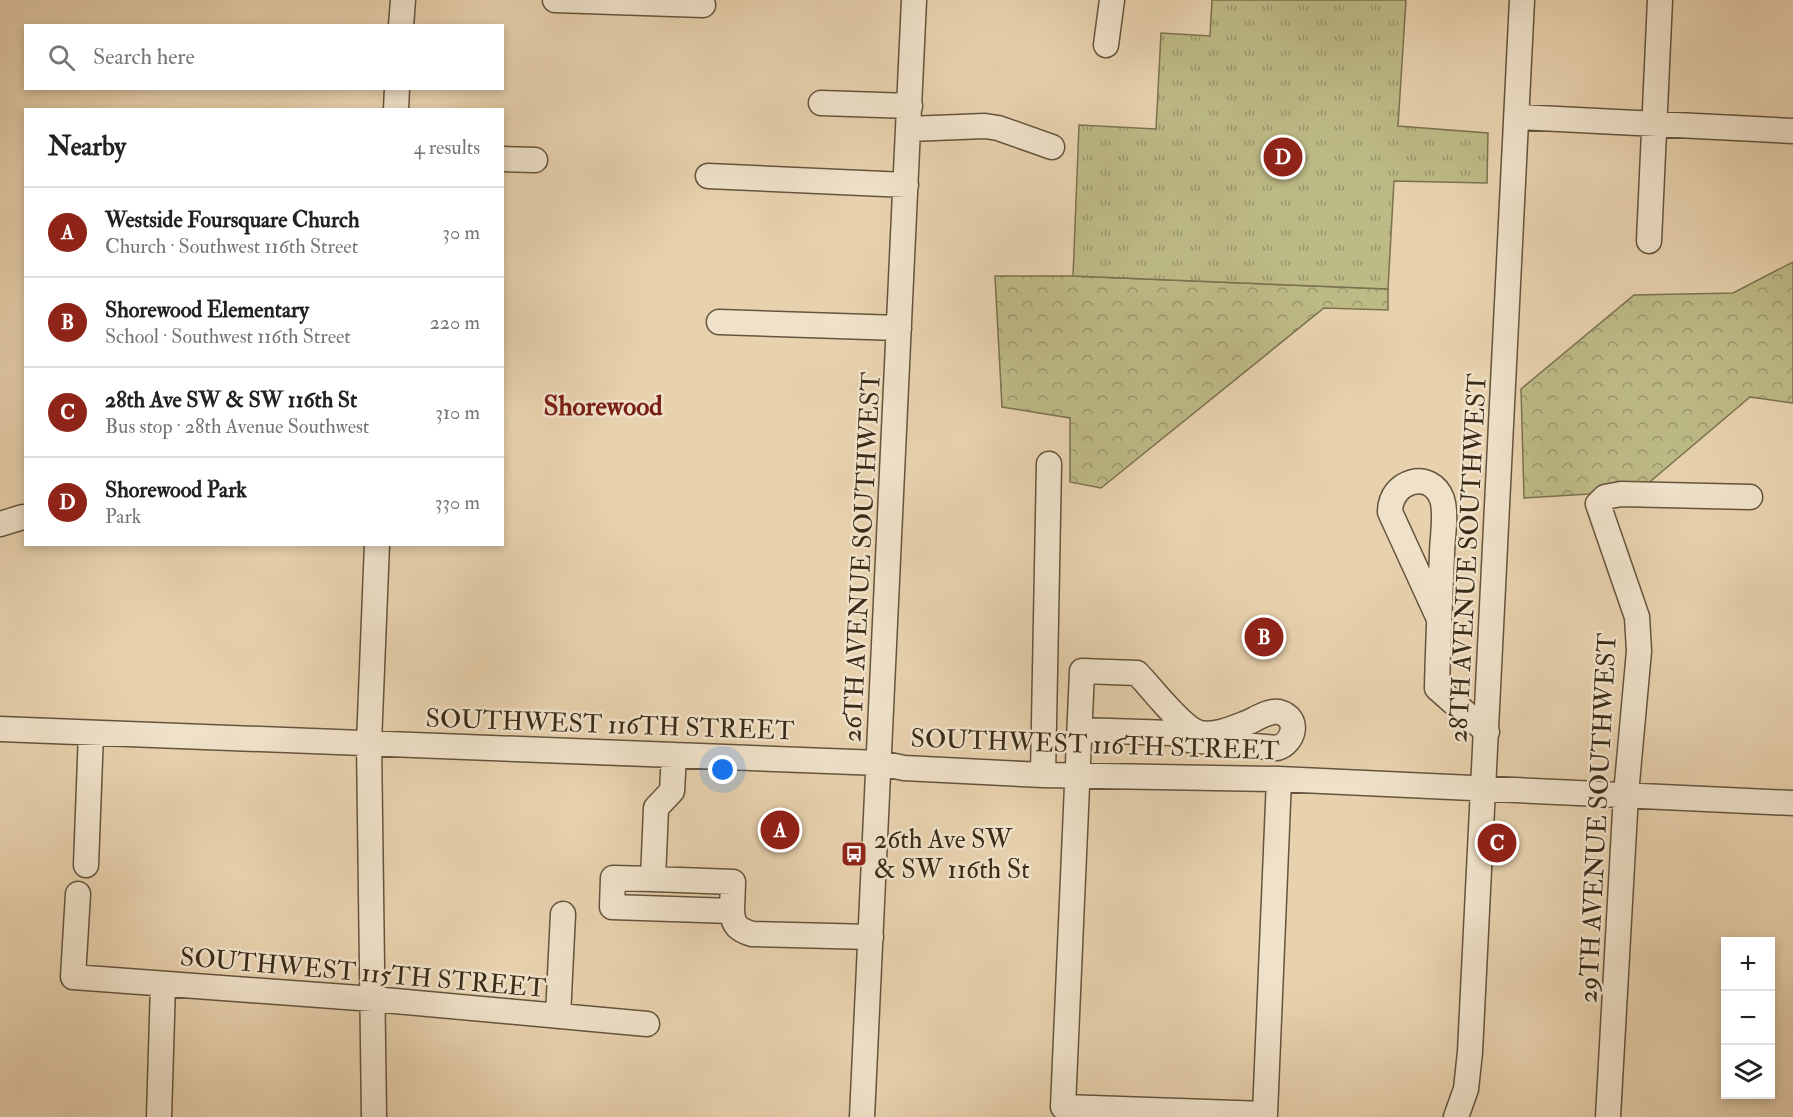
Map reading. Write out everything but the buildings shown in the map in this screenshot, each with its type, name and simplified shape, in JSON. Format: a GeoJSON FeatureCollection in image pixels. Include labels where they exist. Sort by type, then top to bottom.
{"type":"FeatureCollection","features":[{"type":"Feature","properties":{"kind":"street"},"geometry":{"type":"LineString","coordinates":[[401,24],[403,0]]}},
{"type":"Feature","properties":{"kind":"street"},"geometry":{"type":"LineString","coordinates":[[555,0],[703,5]]}},
{"type":"Feature","properties":{"kind":"street","name":"26TH AVENUE SOUTHWEST"},"geometry":{"type":"LineString","coordinates":[[862,1117],[914,0]]}},
{"type":"Feature","properties":{"kind":"street"},"geometry":{"type":"LineString","coordinates":[[1106,45],[1112,0]]}},
{"type":"Feature","properties":{"kind":"street","name":"28TH AVENUE SOUTHWEST"},"geometry":{"type":"LineString","coordinates":[[1456,1117],[1466,1089],[1470,1052],[1485,787],[1522,0]]}},
{"type":"Feature","properties":{"kind":"street"},"geometry":{"type":"LineString","coordinates":[[1649,241],[1660,0]]}},
{"type":"Feature","properties":{"kind":"street"},"geometry":{"type":"LineString","coordinates":[[396,108],[397,90]]}},
{"type":"Feature","properties":{"kind":"street"},"geometry":{"type":"LineString","coordinates":[[821,103],[998,128],[1052,147]]}},
{"type":"Feature","properties":{"kind":"street"},"geometry":{"type":"LineString","coordinates":[[1517,117],[1793,131]]}},
{"type":"Feature","properties":{"kind":"street"},"geometry":{"type":"LineString","coordinates":[[504,159],[536,160]]}},
{"type":"Feature","properties":{"kind":"street"},"geometry":{"type":"LineString","coordinates":[[708,176],[906,185]]}},
{"type":"Feature","properties":{"kind":"street"},"geometry":{"type":"LineString","coordinates":[[719,322],[900,328]]}},
{"type":"Feature","properties":{"kind":"street"},"geometry":{"type":"LineString","coordinates":[[1043,776],[1049,464]]}},
{"type":"Feature","properties":{"kind":"street"},"geometry":{"type":"LineString","coordinates":[[1439,619],[1390,512],[1393,495],[1406,483],[1424,482],[1438,492],[1442,501],[1441,572],[1437,688],[1487,732]]}},
{"type":"Feature","properties":{"kind":"street","name":"29TH AVENUE SOUTHWEST"},"geometry":{"type":"LineString","coordinates":[[1608,1117],[1626,794],[1639,651],[1637,617],[1598,504],[1605,497],[1621,494],[1750,497]]}},
{"type":"Feature","properties":{"kind":"street"},"geometry":{"type":"LineString","coordinates":[[0,525],[23,517]]}},
{"type":"Feature","properties":{"kind":"street"},"geometry":{"type":"LineString","coordinates":[[374,1117],[369,743],[377,546]]}},
{"type":"Feature","properties":{"kind":"street"},"geometry":{"type":"LineString","coordinates":[[1080,730],[1177,727],[1137,673],[1082,671],[1063,1107],[1265,1114],[1279,779]]}},
{"type":"Feature","properties":{"kind":"street","name":"SOUTHWEST 116TH STREET"},"geometry":{"type":"LineString","coordinates":[[0,729],[880,763],[904,768],[1043,776],[1279,779],[1793,803]]}},
{"type":"Feature","properties":{"kind":"street"},"geometry":{"type":"LineString","coordinates":[[86,865],[91,733]]}},
{"type":"Feature","properties":{"kind":"street"},"geometry":{"type":"LineString","coordinates":[[653,879],[656,808],[672,791],[674,755]]}},
{"type":"Feature","properties":{"kind":"street"},"geometry":{"type":"LineString","coordinates":[[732,911],[612,907],[613,878],[733,882],[733,921],[739,930],[752,934],[871,937]]}},
{"type":"Feature","properties":{"kind":"street","name":"SOUTHWEST 115TH STREET"},"geometry":{"type":"LineString","coordinates":[[78,894],[73,977],[373,999],[647,1024]]}},
{"type":"Feature","properties":{"kind":"street"},"geometry":{"type":"LineString","coordinates":[[558,1016],[563,914]]}},
{"type":"Feature","properties":{"kind":"street"},"geometry":{"type":"LineString","coordinates":[[159,1117],[163,984]]}},
{"type":"Feature","properties":{"kind":"green space"},"geometry":{"type":"Polygon","coordinates":[[[1212,0],[1406,0],[1398,126],[1488,133],[1487,183],[1394,181],[1388,289],[1073,276],[1079,125],[1156,129],[1161,33],[1210,36],[1212,0]]]}},
{"type":"Feature","properties":{"kind":"green space"},"geometry":{"type":"Polygon","coordinates":[[[1793,262],[1793,403],[1750,397],[1639,491],[1524,498],[1521,389],[1634,295],[1733,293],[1793,262]]]}},
{"type":"Feature","properties":{"kind":"green space"},"geometry":{"type":"Polygon","coordinates":[[[995,276],[1073,276],[1388,289],[1388,310],[1324,308],[1101,488],[1070,482],[1070,418],[1002,407],[995,276]]]}},
{"type":"Feature","properties":{"kind":"place","name":"Shorewood Park"},"geometry":{"type":"Point","coordinates":[1283,157]}},
{"type":"Feature","properties":{"kind":"place","name":"Shorewood Elementary"},"geometry":{"type":"Point","coordinates":[1264,637]}},
{"type":"Feature","properties":{"kind":"place","name":"Westside Foursquare Church"},"geometry":{"type":"Point","coordinates":[780,830]}},
{"type":"Feature","properties":{"kind":"place","name":"28th Ave SW & SW 116th St"},"geometry":{"type":"Point","coordinates":[1497,843]}},
{"type":"Feature","properties":{"kind":"place","name":"26th Ave SW & SW 116th St"},"geometry":{"type":"Point","coordinates":[854,854]}},
{"type":"Feature","properties":{"kind":"district","name":"Shorewood"},"geometry":{"type":"Point","coordinates":[603,406]}}]}
